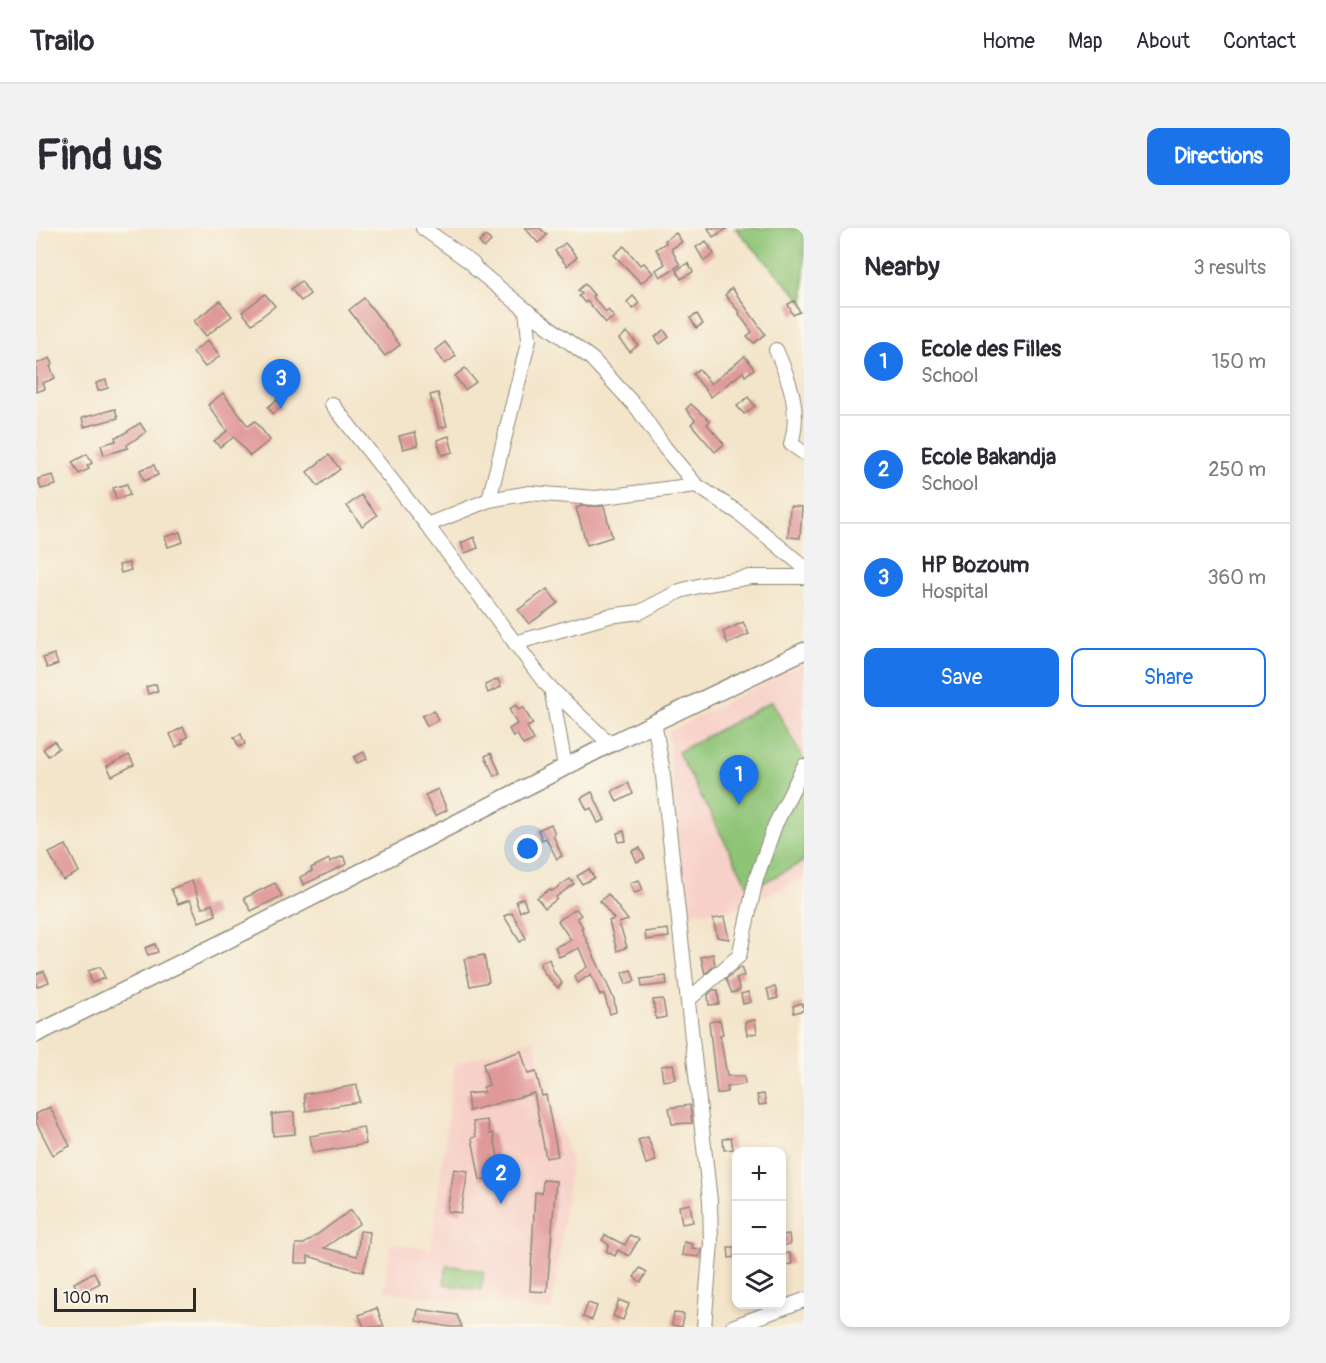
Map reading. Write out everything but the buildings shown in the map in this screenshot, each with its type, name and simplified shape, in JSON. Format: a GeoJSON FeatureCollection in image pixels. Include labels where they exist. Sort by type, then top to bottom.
{"type":"FeatureCollection","features":[{"type":"Feature","properties":{"kind":"main road"},"geometry":{"type":"LineString","coordinates":[[36,1034],[254,927],[654,722],[804,651]]}},
{"type":"Feature","properties":{"kind":"street"},"geometry":{"type":"LineString","coordinates":[[423,228],[473,264],[476,269],[526,310],[592,359],[638,409],[664,448],[696,485],[739,513],[804,567]]}},
{"type":"Feature","properties":{"kind":"street"},"geometry":{"type":"LineString","coordinates":[[489,500],[529,339],[526,310]]}},
{"type":"Feature","properties":{"kind":"street"},"geometry":{"type":"LineString","coordinates":[[776,350],[788,376],[795,404],[796,428],[791,444],[804,453]]}},
{"type":"Feature","properties":{"kind":"street"},"geometry":{"type":"LineString","coordinates":[[332,404],[551,688],[610,744]]}},
{"type":"Feature","properties":{"kind":"street"},"geometry":{"type":"LineString","coordinates":[[427,525],[489,500],[530,493],[596,498],[696,485]]}},
{"type":"Feature","properties":{"kind":"street"},"geometry":{"type":"LineString","coordinates":[[515,643],[609,616],[640,612],[680,591],[702,585],[752,577],[804,577]]}},
{"type":"Feature","properties":{"kind":"street"},"geometry":{"type":"LineString","coordinates":[[551,688],[565,767]]}},
{"type":"Feature","properties":{"kind":"street"},"geometry":{"type":"LineString","coordinates":[[654,722],[662,767],[710,1201],[711,1243],[704,1327]]}},
{"type":"Feature","properties":{"kind":"street"},"geometry":{"type":"LineString","coordinates":[[688,1000],[739,956],[756,879],[775,825],[804,766]]}},
{"type":"Feature","properties":{"kind":"street"},"geometry":{"type":"LineString","coordinates":[[732,1327],[804,1300]]}},
{"type":"Feature","properties":{"kind":"shaded area"},"geometry":{"type":"Polygon","coordinates":[[[804,663],[804,878],[735,909],[684,913],[668,732],[804,663]]]}},
{"type":"Feature","properties":{"kind":"shaded area"},"geometry":{"type":"Polygon","coordinates":[[[533,1039],[571,1163],[552,1311],[384,1291],[390,1244],[431,1249],[455,1064],[533,1039]]]}},
{"type":"Feature","properties":{"kind":"green space"},"geometry":{"type":"Polygon","coordinates":[[[735,228],[804,228],[804,303],[735,228]]]}},
{"type":"Feature","properties":{"kind":"green space"},"geometry":{"type":"Polygon","coordinates":[[[772,701],[804,761],[804,861],[750,890],[678,752],[772,701]]]}},
{"type":"Feature","properties":{"kind":"green space"},"geometry":{"type":"Polygon","coordinates":[[[447,1265],[484,1271],[481,1290],[444,1284],[447,1265]]]}},
{"type":"Feature","properties":{"kind":"place","name":"HP Bozoum"},"geometry":{"type":"Point","coordinates":[281,409]}},
{"type":"Feature","properties":{"kind":"place","name":"Ecole des Filles"},"geometry":{"type":"Point","coordinates":[739,805]}},
{"type":"Feature","properties":{"kind":"place","name":"Ecole Bakandja"},"geometry":{"type":"Point","coordinates":[501,1204]}}]}
